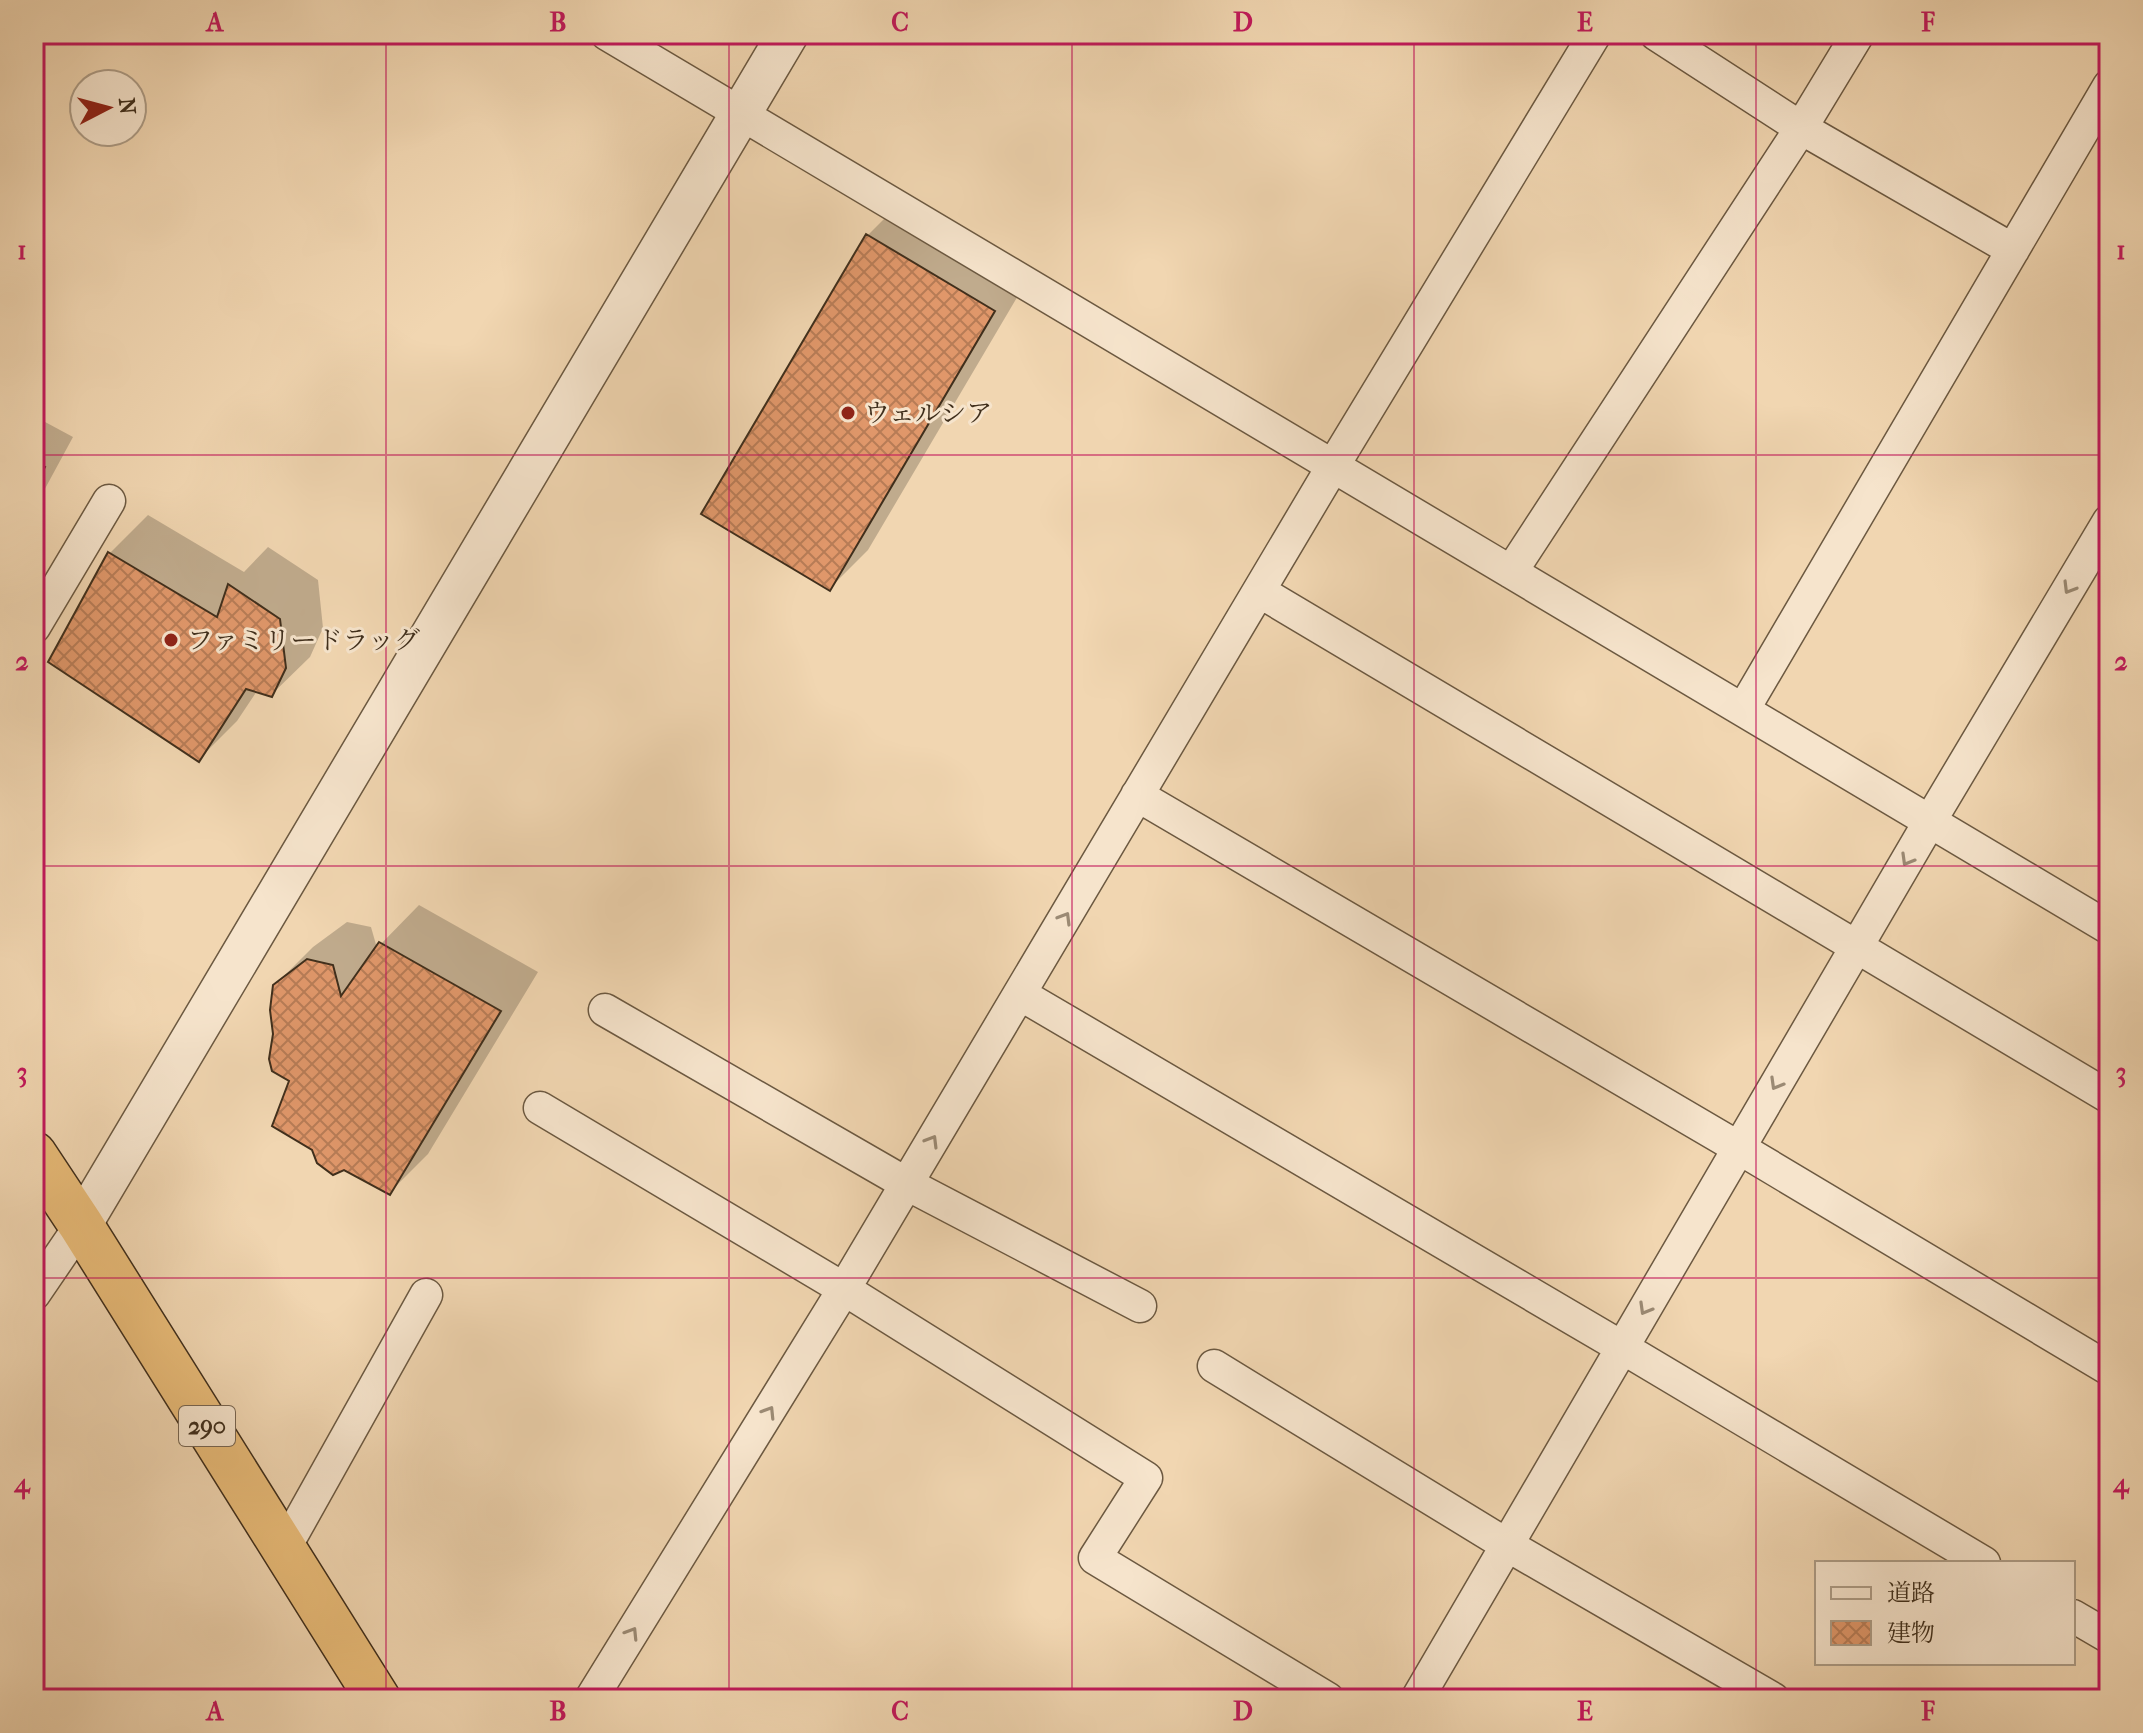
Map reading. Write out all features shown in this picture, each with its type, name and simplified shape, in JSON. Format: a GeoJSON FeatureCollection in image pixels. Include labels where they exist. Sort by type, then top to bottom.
{"type":"FeatureCollection","features":[{"type":"Feature","properties":{"kind":"highway","name":"290"},"geometry":{"type":"LineString","coordinates":[[34,1154],[378,1699]]}},
{"type":"Feature","properties":{"kind":"street"},"geometry":{"type":"LineString","coordinates":[[607,34],[2109,928]]}},
{"type":"Feature","properties":{"kind":"street"},"geometry":{"type":"LineString","coordinates":[[34,1294],[81,1225],[788,34]]}},
{"type":"Feature","properties":{"kind":"street"},"geometry":{"type":"LineString","coordinates":[[591,1699],[844,1289],[1333,466],[1595,34]]}},
{"type":"Feature","properties":{"kind":"street"},"geometry":{"type":"LineString","coordinates":[[1656,34],[1801,128],[2013,250]]}},
{"type":"Feature","properties":{"kind":"street"},"geometry":{"type":"LineString","coordinates":[[1511,572],[1801,128],[1858,34]]}},
{"type":"Feature","properties":{"kind":"street"},"geometry":{"type":"LineString","coordinates":[[1743,710],[2109,86]]}},
{"type":"Feature","properties":{"kind":"street"},"geometry":{"type":"LineString","coordinates":[[34,627],[109,501]]}},
{"type":"Feature","properties":{"kind":"street"},"geometry":{"type":"LineString","coordinates":[[1417,1699],[2109,521]]}},
{"type":"Feature","properties":{"kind":"street"},"geometry":{"type":"LineString","coordinates":[[1259,591],[2109,1097]]}},
{"type":"Feature","properties":{"kind":"street"},"geometry":{"type":"LineString","coordinates":[[1137,795],[2109,1369]]}},
{"type":"Feature","properties":{"kind":"street"},"geometry":{"type":"LineString","coordinates":[[1020,994],[1981,1561]]}},
{"type":"Feature","properties":{"kind":"street"},"geometry":{"type":"LineString","coordinates":[[605,1010],[907,1184],[1140,1306]]}},
{"type":"Feature","properties":{"kind":"street"},"geometry":{"type":"LineString","coordinates":[[540,1108],[844,1289],[1146,1478],[1095,1558],[1328,1699]]}},
{"type":"Feature","properties":{"kind":"street"},"geometry":{"type":"LineString","coordinates":[[284,1549],[426,1295]]}},
{"type":"Feature","properties":{"kind":"street"},"geometry":{"type":"LineString","coordinates":[[1214,1366],[1507,1545],[1773,1699]]}},
{"type":"Feature","properties":{"kind":"street"},"geometry":{"type":"LineString","coordinates":[[2075,1617],[2109,1637]]}},
{"type":"Feature","properties":{"kind":"building","name":"ウェルシア"},"geometry":{"type":"Polygon","coordinates":[[[866,234],[995,311],[830,591],[701,514],[866,234]]]}},
{"type":"Feature","properties":{"kind":"building"},"geometry":{"type":"Polygon","coordinates":[[[34,461],[45,467],[34,488],[34,461]]]}},
{"type":"Feature","properties":{"kind":"building","name":"ファミリードラッグ"},"geometry":{"type":"Polygon","coordinates":[[[108,552],[217,617],[228,584],[280,619],[286,668],[272,697],[246,689],[199,762],[48,662],[108,552]]]}},
{"type":"Feature","properties":{"kind":"building"},"geometry":{"type":"Polygon","coordinates":[[[379,942],[501,1011],[390,1195],[344,1170],[333,1175],[317,1163],[312,1150],[272,1126],[289,1081],[272,1071],[269,1059],[273,1034],[270,1010],[273,985],[307,959],[333,965],[341,996],[379,942]]]}},
{"type":"Feature","properties":{"kind":"place","name":"ウェルシア"},"geometry":{"type":"Point","coordinates":[848,413]}},
{"type":"Feature","properties":{"kind":"place","name":"ファミリードラッグ"},"geometry":{"type":"Point","coordinates":[171,640]}}]}
